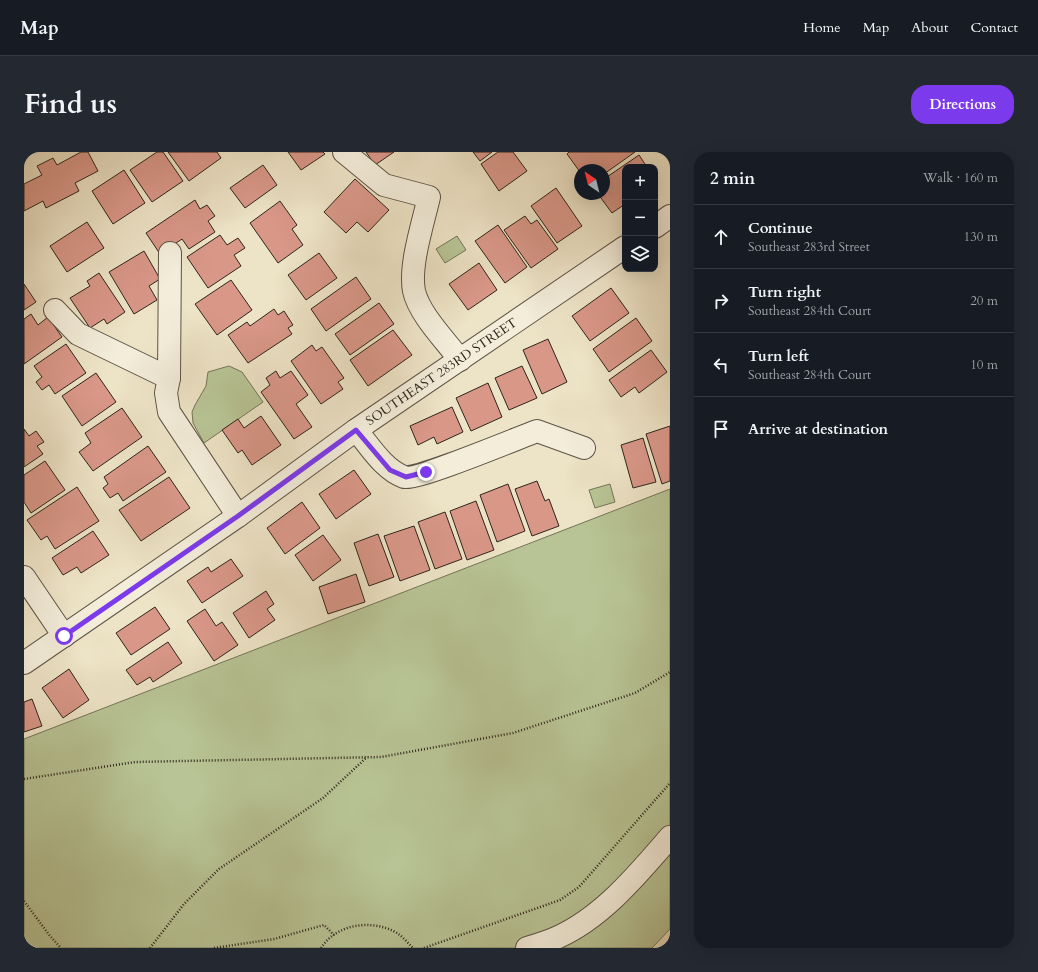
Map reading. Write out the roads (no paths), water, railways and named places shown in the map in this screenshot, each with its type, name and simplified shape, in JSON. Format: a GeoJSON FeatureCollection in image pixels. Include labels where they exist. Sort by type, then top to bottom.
{"type":"FeatureCollection","features":[{"type":"Feature","properties":{"kind":"street"},"geometry":{"type":"LineString","coordinates":[[344,152],[384,185],[429,197],[413,271],[414,292],[422,309],[460,360]]}},
{"type":"Feature","properties":{"kind":"street"},"geometry":{"type":"LineString","coordinates":[[658,225],[670,216]]}},
{"type":"Feature","properties":{"kind":"street","name":"SOUTHEAST 283RD STREET"},"geometry":{"type":"LineString","coordinates":[[24,663],[238,516],[356,430],[622,249]]}},
{"type":"Feature","properties":{"kind":"street"},"geometry":{"type":"LineString","coordinates":[[170,253],[169,378],[166,392],[169,412],[238,516]]}},
{"type":"Feature","properties":{"kind":"street"},"geometry":{"type":"LineString","coordinates":[[55,310],[78,334],[169,378]]}},
{"type":"Feature","properties":{"kind":"street"},"geometry":{"type":"LineString","coordinates":[[356,430],[390,470],[406,477],[426,472],[537,431],[584,448]]}},
{"type":"Feature","properties":{"kind":"street"},"geometry":{"type":"LineString","coordinates":[[24,577],[64,636]]}},
{"type":"Feature","properties":{"kind":"street"},"geometry":{"type":"LineString","coordinates":[[527,948],[557,938],[590,918],[643,868],[670,837]]}}]}
